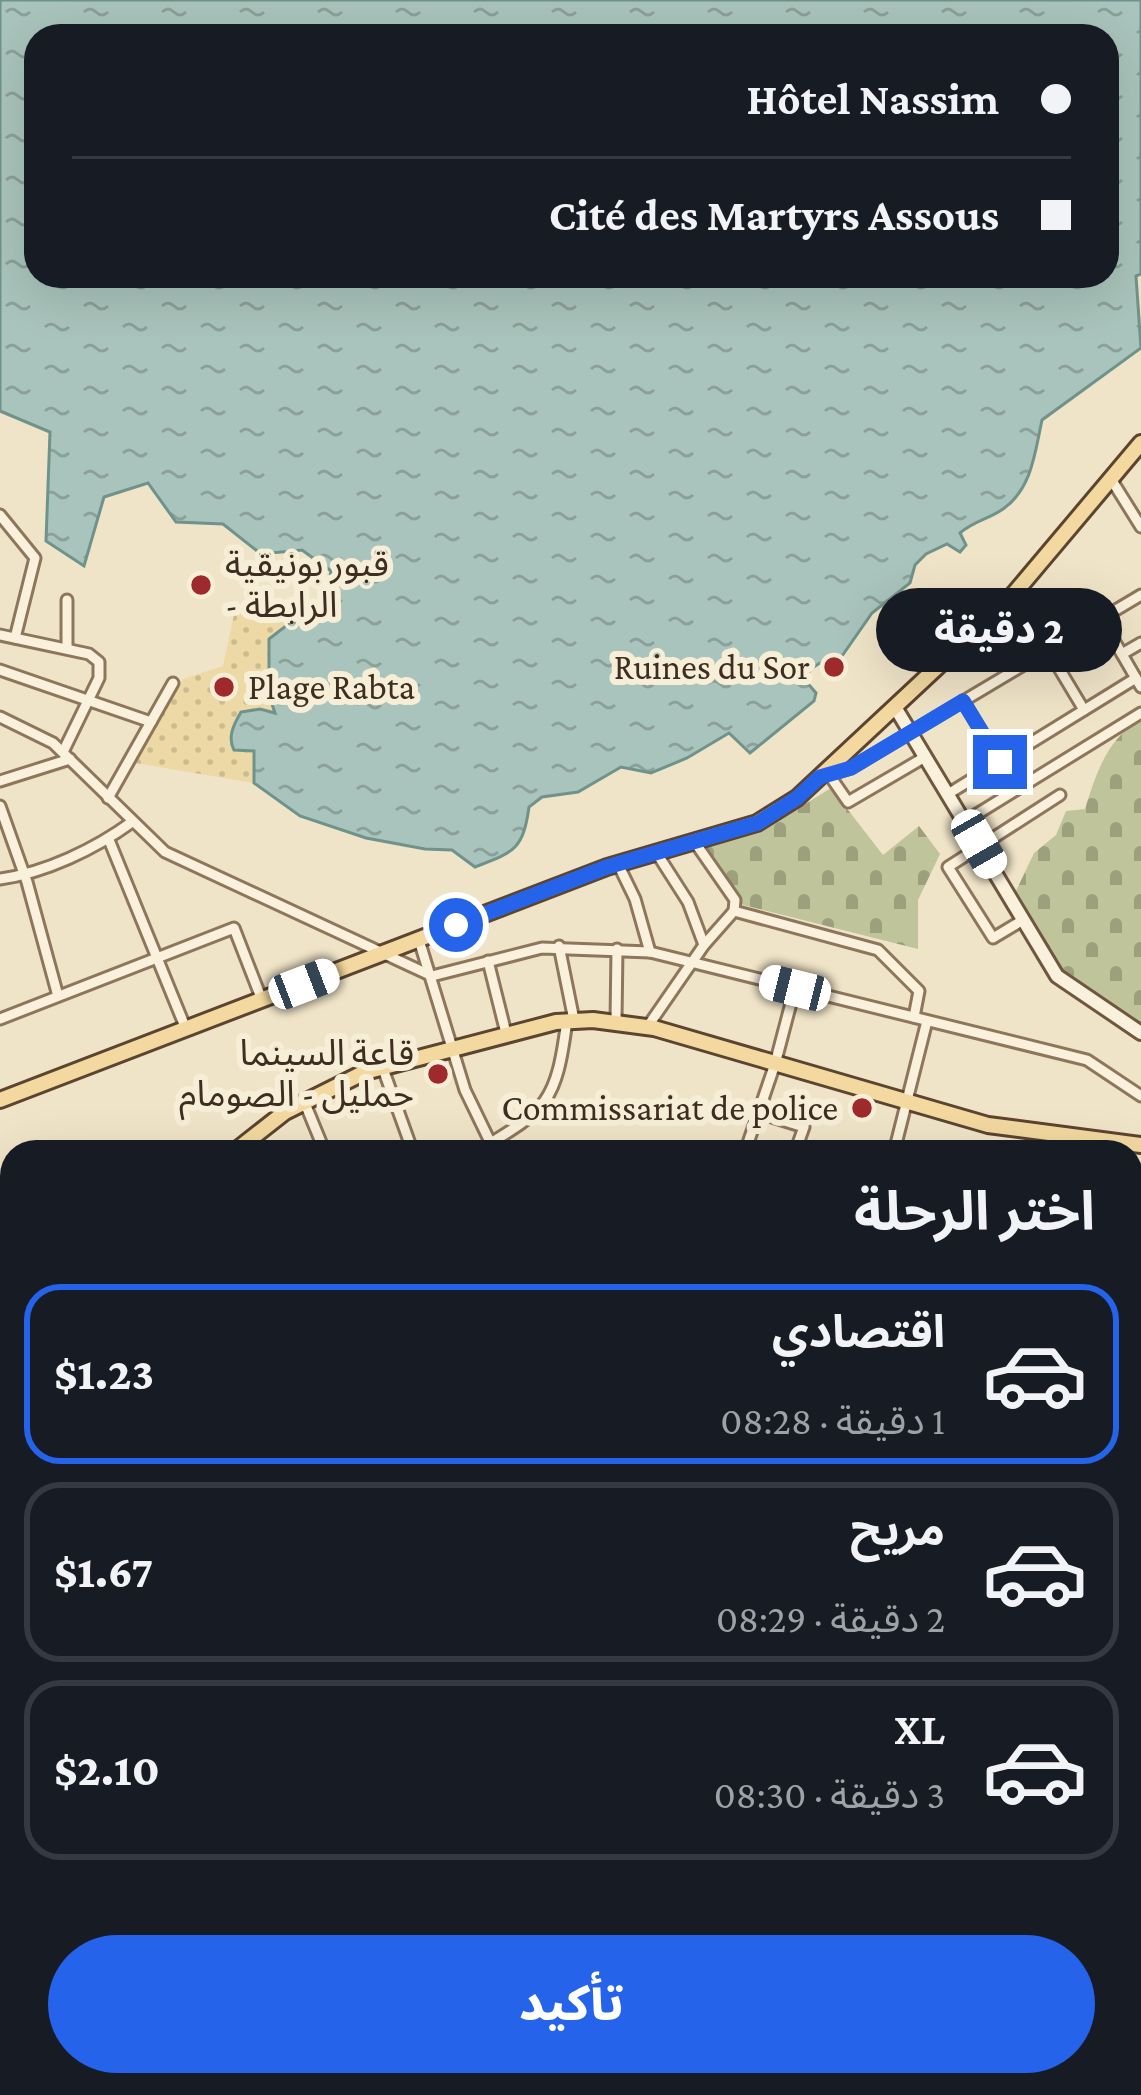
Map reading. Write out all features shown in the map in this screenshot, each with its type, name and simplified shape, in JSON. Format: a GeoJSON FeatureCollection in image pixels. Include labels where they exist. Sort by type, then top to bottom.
{"type":"FeatureCollection","features":[{"type":"Feature","properties":{"kind":"main road"},"geometry":{"type":"LineString","coordinates":[[0,1100],[618,864],[758,823],[825,776],[1033,574],[1140,447]]}},
{"type":"Feature","properties":{"kind":"main road"},"geometry":{"type":"LineString","coordinates":[[895,706],[1057,976],[1141,1033]]}},
{"type":"Feature","properties":{"kind":"main road"},"geometry":{"type":"LineString","coordinates":[[250,1140],[304,1101],[382,1066],[570,1020],[648,1026],[988,1126],[1099,1140]]}},
{"type":"Feature","properties":{"kind":"street"},"geometry":{"type":"LineString","coordinates":[[1111,479],[1141,527]]}},
{"type":"Feature","properties":{"kind":"street"},"geometry":{"type":"LineString","coordinates":[[0,515],[35,558],[15,638]]}},
{"type":"Feature","properties":{"kind":"street"},"geometry":{"type":"LineString","coordinates":[[925,757],[848,802],[825,776],[910,733],[1141,595]]}},
{"type":"Feature","properties":{"kind":"street"},"geometry":{"type":"LineString","coordinates":[[67,600],[67,648]]}},
{"type":"Feature","properties":{"kind":"street"},"geometry":{"type":"LineString","coordinates":[[948,794],[1138,682],[1101,618]]}},
{"type":"Feature","properties":{"kind":"street"},"geometry":{"type":"LineString","coordinates":[[0,635],[94,656],[101,674],[67,756],[0,782]]}},
{"type":"Feature","properties":{"kind":"street"},"geometry":{"type":"LineString","coordinates":[[1122,654],[1141,643]]}},
{"type":"Feature","properties":{"kind":"street"},"geometry":{"type":"LineString","coordinates":[[1048,650],[1084,710]]}},
{"type":"Feature","properties":{"kind":"street"},"geometry":{"type":"LineString","coordinates":[[0,670],[151,722]]}},
{"type":"Feature","properties":{"kind":"street"},"geometry":{"type":"LineString","coordinates":[[108,798],[173,683]]}},
{"type":"Feature","properties":{"kind":"street"},"geometry":{"type":"LineString","coordinates":[[963,701],[1000,762]]}},
{"type":"Feature","properties":{"kind":"street"},"geometry":{"type":"LineString","coordinates":[[964,822],[1141,713]]}},
{"type":"Feature","properties":{"kind":"street"},"geometry":{"type":"LineString","coordinates":[[0,717],[53,743],[131,823],[173,857],[432,976],[559,946],[650,952],[1087,1060],[1139,1090]]}},
{"type":"Feature","properties":{"kind":"street"},"geometry":{"type":"LineString","coordinates":[[1024,785],[1038,808]]}},
{"type":"Feature","properties":{"kind":"street"},"geometry":{"type":"LineString","coordinates":[[1023,920],[993,938],[948,867],[1060,794]]}},
{"type":"Feature","properties":{"kind":"street"},"geometry":{"type":"LineString","coordinates":[[0,806],[58,997]]}},
{"type":"Feature","properties":{"kind":"street"},"geometry":{"type":"LineString","coordinates":[[0,879],[23,876],[109,839],[131,823]]}},
{"type":"Feature","properties":{"kind":"street"},"geometry":{"type":"LineString","coordinates":[[109,839],[186,1029]]}},
{"type":"Feature","properties":{"kind":"street"},"geometry":{"type":"LineString","coordinates":[[648,1026],[734,910],[735,900],[694,841]]}},
{"type":"Feature","properties":{"kind":"street"},"geometry":{"type":"LineString","coordinates":[[656,852],[688,902],[704,945]]}},
{"type":"Feature","properties":{"kind":"street"},"geometry":{"type":"LineString","coordinates":[[618,864],[635,898],[650,952]]}},
{"type":"Feature","properties":{"kind":"street"},"geometry":{"type":"LineString","coordinates":[[734,910],[878,950],[919,991],[914,1017]]}},
{"type":"Feature","properties":{"kind":"street"},"geometry":{"type":"LineString","coordinates":[[0,1019],[234,928],[262,1000]]}},
{"type":"Feature","properties":{"kind":"street"},"geometry":{"type":"LineString","coordinates":[[419,940],[451,1046],[488,1140]]}},
{"type":"Feature","properties":{"kind":"street"},"geometry":{"type":"LineString","coordinates":[[502,1140],[552,1094],[570,1020],[559,946]]}},
{"type":"Feature","properties":{"kind":"street"},"geometry":{"type":"LineString","coordinates":[[616,1021],[617,949]]}},
{"type":"Feature","properties":{"kind":"street"},"geometry":{"type":"LineString","coordinates":[[488,961],[506,1034]]}},
{"type":"Feature","properties":{"kind":"street"},"geometry":{"type":"LineString","coordinates":[[749,1140],[795,988]]}},
{"type":"Feature","properties":{"kind":"street"},"geometry":{"type":"LineString","coordinates":[[897,1140],[927,1021]]}},
{"type":"Feature","properties":{"kind":"street"},"geometry":{"type":"LineString","coordinates":[[382,1066],[409,1140]]}},
{"type":"Feature","properties":{"kind":"street"},"geometry":{"type":"LineString","coordinates":[[304,1101],[320,1140]]}},
{"type":"Feature","properties":{"kind":"street"},"geometry":{"type":"LineString","coordinates":[[759,1113],[804,1127],[799,1140]]}},
{"type":"Feature","properties":{"kind":"sand","name":"Plage Rabta"},"geometry":{"type":"Polygon","coordinates":[[[284,599],[300,615],[269,639],[269,695],[275,714],[255,751],[254,783],[135,763],[183,679],[223,666],[235,610],[284,599]]]}},
{"type":"Feature","properties":{"kind":"green space"},"geometry":{"type":"Polygon","coordinates":[[[1141,720],[1139,1024],[1063,974],[1015,893],[1034,853],[1056,835],[1066,811],[1085,809],[1111,746],[1141,720]]]}},
{"type":"Feature","properties":{"kind":"green space"},"geometry":{"type":"Polygon","coordinates":[[[831,788],[883,855],[919,826],[940,854],[918,900],[918,949],[743,905],[701,844],[763,830],[831,788]]]}},
{"type":"Feature","properties":{"kind":"water"},"geometry":{"type":"Polygon","coordinates":[[[0,0],[1141,0],[1141,274],[1136,276],[1141,348],[1042,420],[1031,469],[1013,501],[960,533],[966,545],[960,552],[947,544],[926,554],[915,565],[910,583],[872,613],[842,656],[820,663],[804,679],[816,693],[814,701],[750,753],[729,733],[651,773],[621,767],[578,792],[542,797],[529,807],[524,832],[514,848],[475,867],[452,850],[366,838],[300,816],[254,783],[254,751],[234,750],[231,735],[241,712],[275,713],[269,695],[269,639],[300,615],[325,605],[331,571],[302,550],[261,554],[223,524],[176,522],[148,483],[104,497],[84,566],[46,541],[50,432],[0,411],[0,0]]]}},
{"type":"Feature","properties":{"kind":"place","name":"قبور بونيقية - الرابطة"},"geometry":{"type":"Point","coordinates":[201,585]}},
{"type":"Feature","properties":{"kind":"place","name":"Ruines du Sor"},"geometry":{"type":"Point","coordinates":[834,667]}},
{"type":"Feature","properties":{"kind":"place","name":"Plage Rabta"},"geometry":{"type":"Point","coordinates":[224,687]}},
{"type":"Feature","properties":{"kind":"place","name":"قاعة السينما حمليل - الصومام"},"geometry":{"type":"Point","coordinates":[438,1074]}},
{"type":"Feature","properties":{"kind":"place","name":"Commissariat de police"},"geometry":{"type":"Point","coordinates":[862,1108]}},
{"type":"Feature","properties":{"kind":"route"},"geometry":{"type":"LineString","coordinates":[[456,925],[607,867],[758,823],[820,777],[851,768],[963,701],[1000,762]]}}]}
